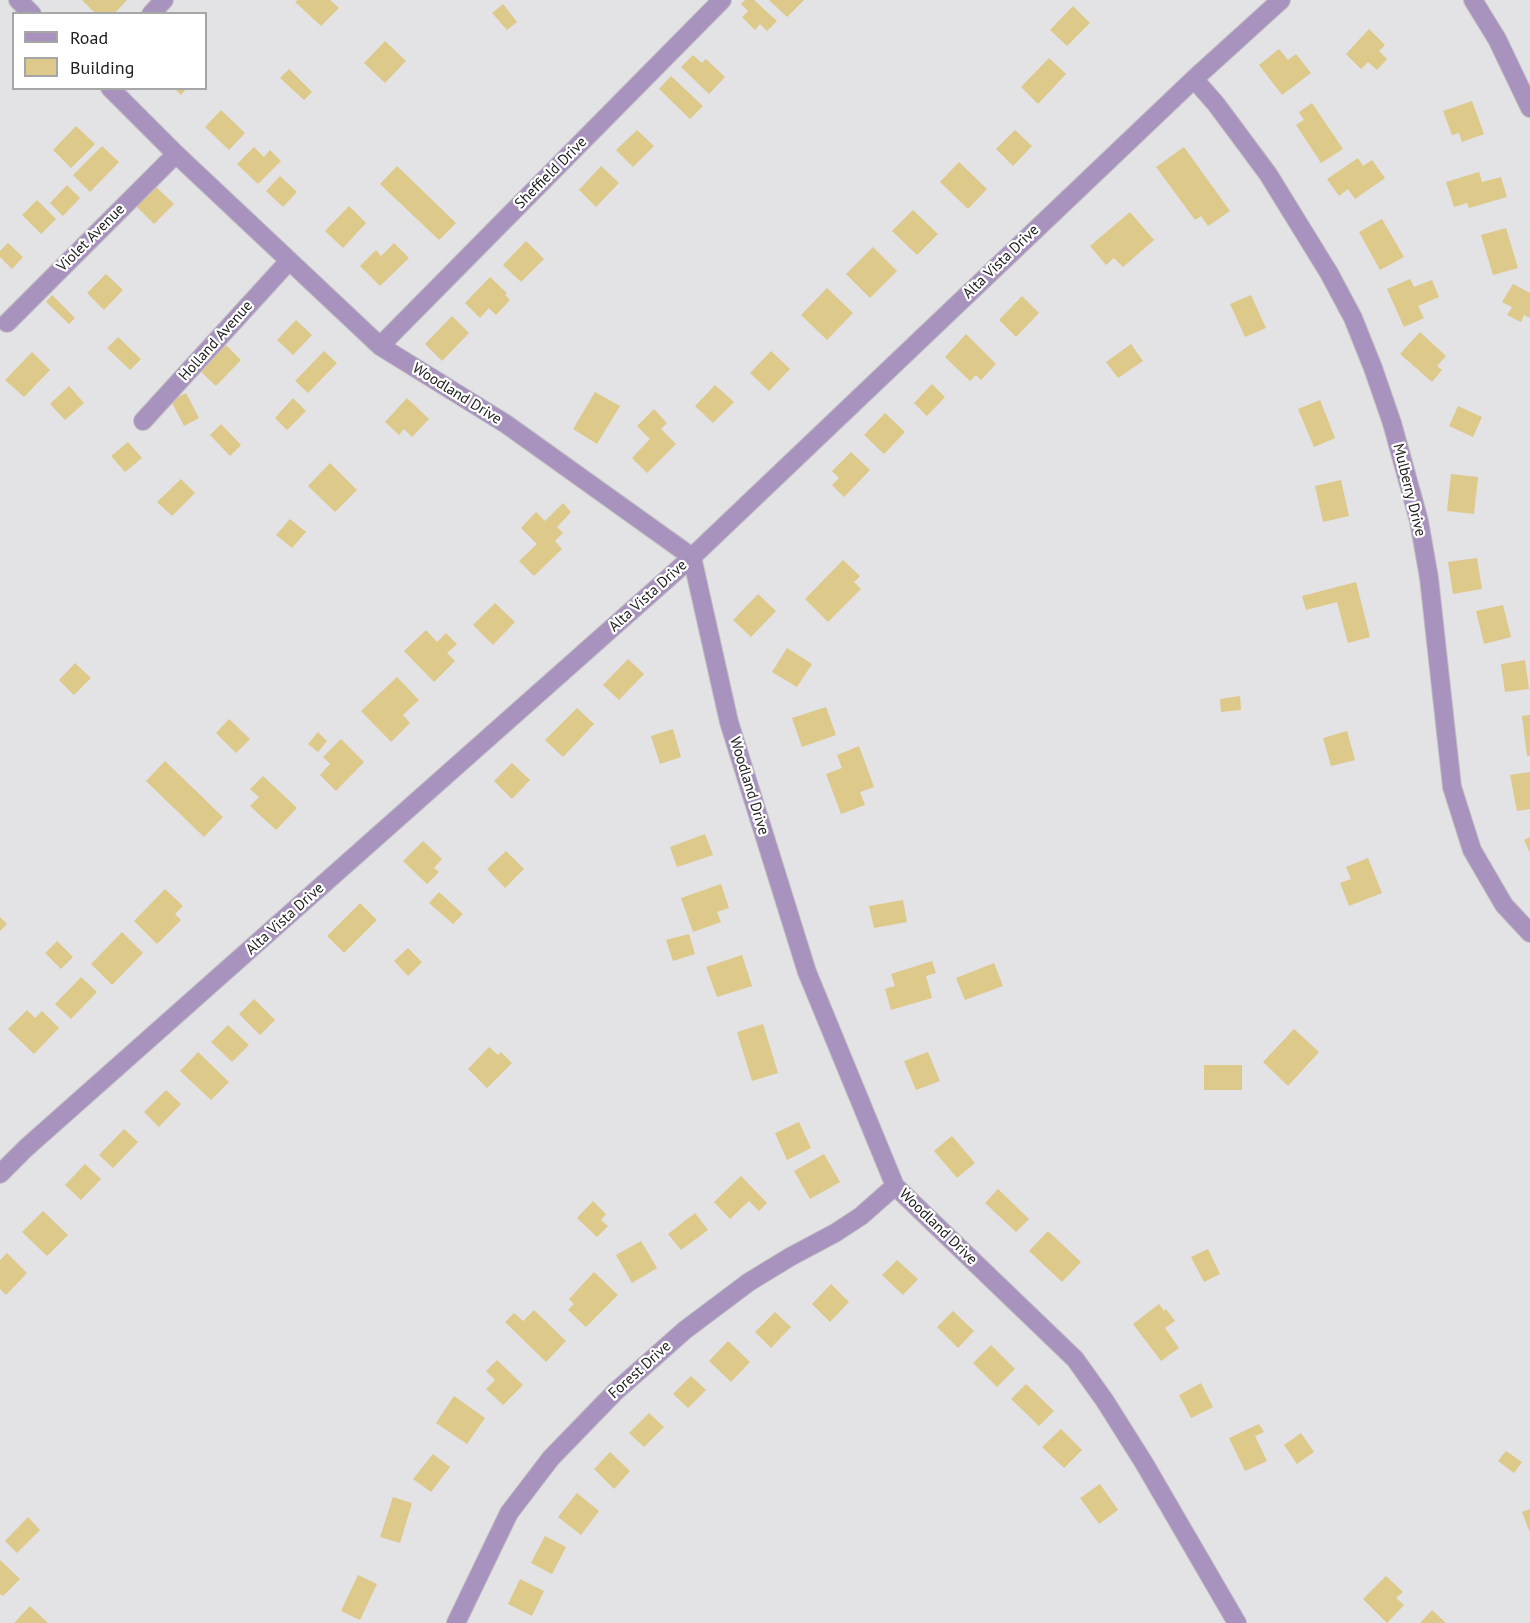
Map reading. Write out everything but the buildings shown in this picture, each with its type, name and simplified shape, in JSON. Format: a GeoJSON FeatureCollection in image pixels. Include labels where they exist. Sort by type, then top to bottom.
{"type":"FeatureCollection","features":[{"type":"Feature","properties":{"kind":"street"},"geometry":{"type":"LineString","coordinates":[[18,0],[30,12]]}},
{"type":"Feature","properties":{"kind":"street"},"geometry":{"type":"LineString","coordinates":[[153,12],[164,0]]}},
{"type":"Feature","properties":{"kind":"street","name":"Sheffield Drive"},"geometry":{"type":"LineString","coordinates":[[380,345],[722,0]]}},
{"type":"Feature","properties":{"kind":"street","name":"Alta Vista Drive"},"geometry":{"type":"LineString","coordinates":[[0,1174],[26,1148],[692,557],[1194,79],[1281,0]]}},
{"type":"Feature","properties":{"kind":"street"},"geometry":{"type":"LineString","coordinates":[[1473,0],[1497,39],[1530,108]]}},
{"type":"Feature","properties":{"kind":"street","name":"Mulberry Drive"},"geometry":{"type":"LineString","coordinates":[[1194,79],[1216,104],[1268,174],[1329,273],[1353,318],[1373,368],[1392,423],[1419,520],[1429,578],[1452,788],[1472,850],[1504,905],[1530,933]]}},
{"type":"Feature","properties":{"kind":"street","name":"Woodland Drive"},"geometry":{"type":"LineString","coordinates":[[112,90],[176,154],[380,345],[506,424],[692,557],[729,722],[807,972],[895,1186],[1075,1359],[1144,1463],[1237,1623]]}},
{"type":"Feature","properties":{"kind":"street","name":"Violet Avenue"},"geometry":{"type":"LineString","coordinates":[[7,323],[176,154]]}},
{"type":"Feature","properties":{"kind":"street","name":"Holland Avenue"},"geometry":{"type":"LineString","coordinates":[[143,421],[289,261]]}},
{"type":"Feature","properties":{"kind":"street","name":"Forest Drive"},"geometry":{"type":"LineString","coordinates":[[456,1623],[509,1513],[551,1458],[615,1392],[685,1329],[749,1282],[861,1216],[895,1186]]}}]}
